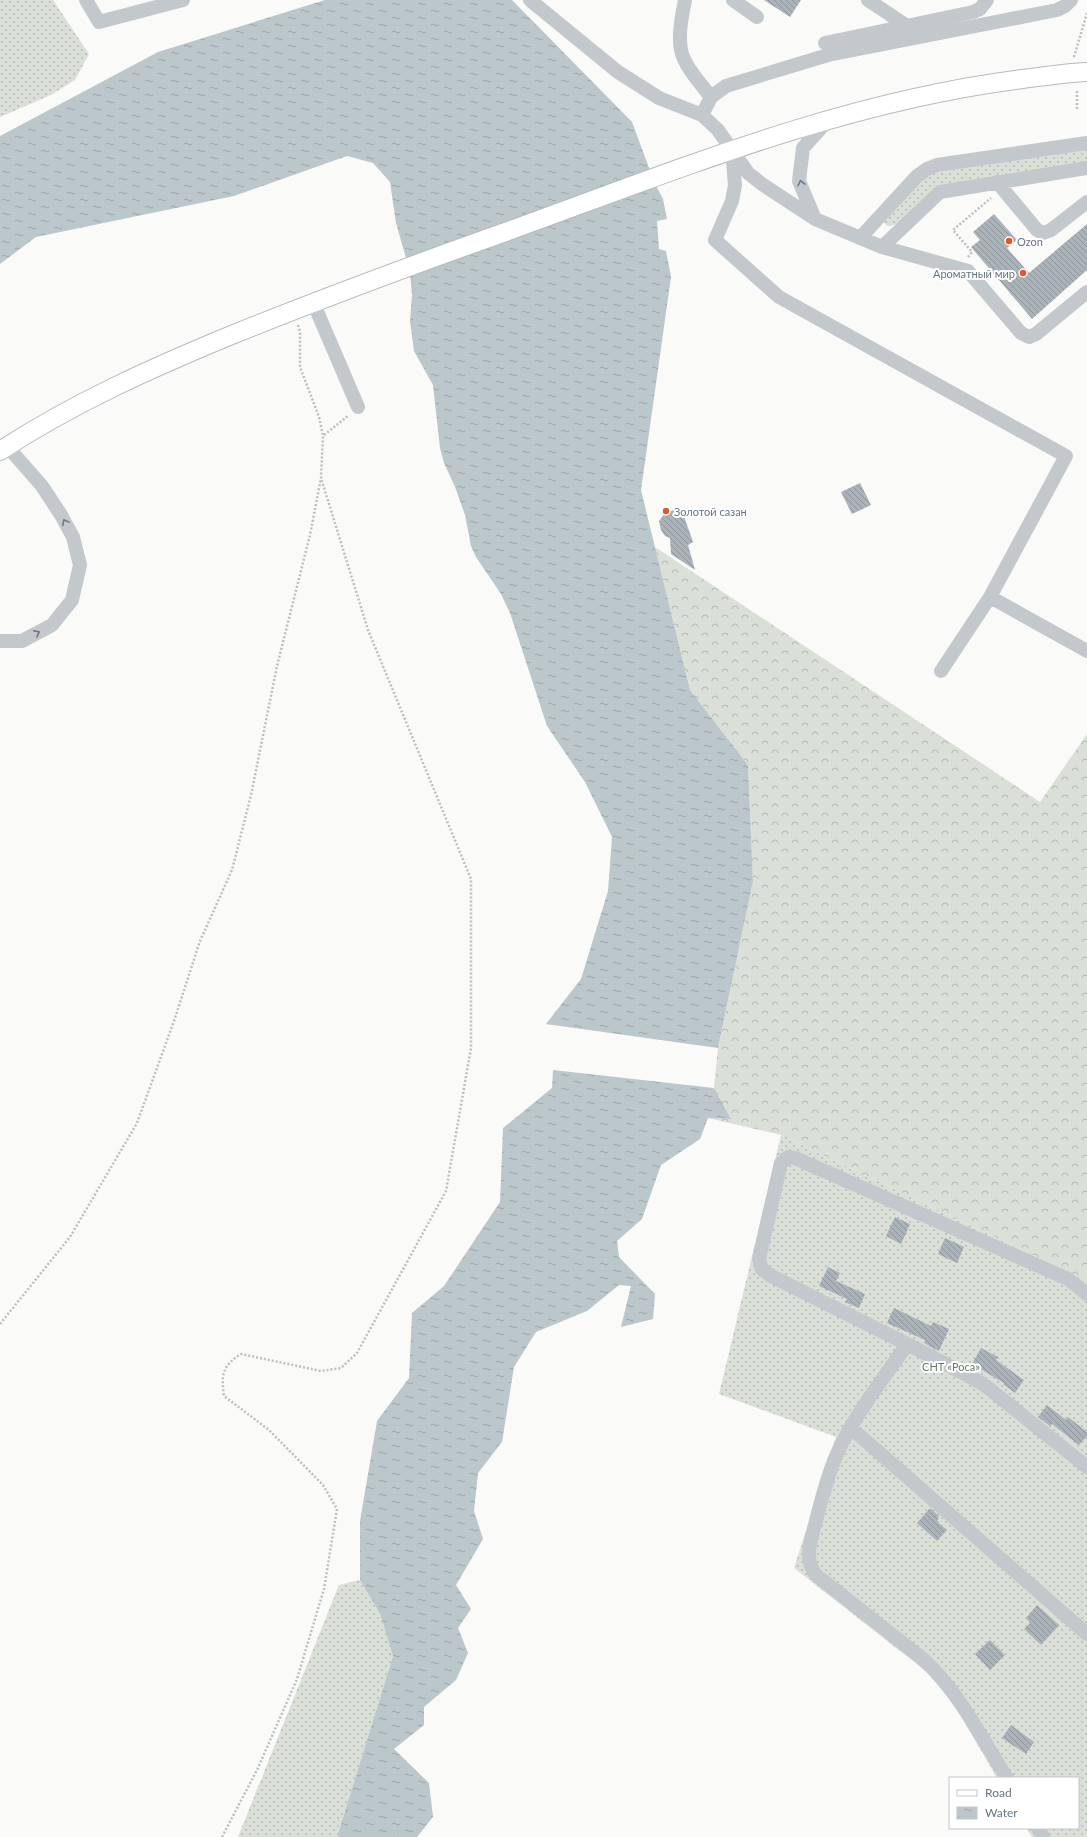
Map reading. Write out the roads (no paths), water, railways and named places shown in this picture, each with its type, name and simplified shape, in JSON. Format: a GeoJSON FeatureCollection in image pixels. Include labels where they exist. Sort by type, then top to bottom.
{"type":"FeatureCollection","features":[{"type":"Feature","properties":{"kind":"main road"},"geometry":{"type":"LineString","coordinates":[[3,449],[91,398],[152,369],[313,302],[732,150],[829,118],[933,93],[998,82],[1087,72]]}},
{"type":"Feature","properties":{"kind":"street"},"geometry":{"type":"LineString","coordinates":[[86,0],[99,22],[183,0]]}},
{"type":"Feature","properties":{"kind":"street"},"geometry":{"type":"LineString","coordinates":[[530,0],[618,72],[659,98],[702,115],[718,130],[748,173],[815,219],[882,247],[961,268],[972,274],[1022,333],[1029,337],[1036,334],[1087,292]]}},
{"type":"Feature","properties":{"kind":"street"},"geometry":{"type":"LineString","coordinates":[[684,0],[681,22],[681,50],[692,72],[711,97]]}},
{"type":"Feature","properties":{"kind":"street"},"geometry":{"type":"LineString","coordinates":[[732,0],[757,17]]}},
{"type":"Feature","properties":{"kind":"street"},"geometry":{"type":"LineString","coordinates":[[868,0],[907,26]]}},
{"type":"Feature","properties":{"kind":"street"},"geometry":{"type":"LineString","coordinates":[[826,43],[973,12],[980,9],[987,0]]}},
{"type":"Feature","properties":{"kind":"street"},"geometry":{"type":"LineString","coordinates":[[702,115],[711,97],[726,86],[828,55],[1057,10],[1065,6],[1071,0]]}},
{"type":"Feature","properties":{"kind":"street"},"geometry":{"type":"LineString","coordinates":[[815,219],[799,181],[803,148],[829,118]]}},
{"type":"Feature","properties":{"kind":"street"},"geometry":{"type":"LineString","coordinates":[[860,238],[917,176],[927,169],[938,165],[1087,143]]}},
{"type":"Feature","properties":{"kind":"street"},"geometry":{"type":"LineString","coordinates":[[732,150],[735,185],[732,201],[715,240],[779,297],[1066,456],[990,597],[941,671]]}},
{"type":"Feature","properties":{"kind":"street"},"geometry":{"type":"LineString","coordinates":[[882,247],[940,192],[1000,186],[1087,168]]}},
{"type":"Feature","properties":{"kind":"street"},"geometry":{"type":"LineString","coordinates":[[1000,186],[1037,230],[1043,233],[1051,230],[1087,202]]}},
{"type":"Feature","properties":{"kind":"street"},"geometry":{"type":"LineString","coordinates":[[313,302],[358,407]]}},
{"type":"Feature","properties":{"kind":"street"},"geometry":{"type":"LineString","coordinates":[[0,641],[22,640],[52,625],[72,600],[80,566],[74,537],[42,486],[3,449]]}},
{"type":"Feature","properties":{"kind":"street"},"geometry":{"type":"LineString","coordinates":[[990,597],[1087,651]]}},
{"type":"Feature","properties":{"kind":"street"},"geometry":{"type":"LineString","coordinates":[[1087,1294],[1068,1279],[802,1161],[788,1157],[781,1163],[759,1259],[762,1269],[771,1276],[970,1376],[987,1387],[1087,1467]]}},
{"type":"Feature","properties":{"kind":"street"},"geometry":{"type":"LineString","coordinates":[[907,1344],[851,1428],[837,1453],[827,1479],[808,1554],[810,1568],[816,1575],[924,1659],[939,1674],[954,1692],[1006,1777]]}},
{"type":"Feature","properties":{"kind":"street"},"geometry":{"type":"LineString","coordinates":[[851,1428],[1087,1634]]}},
{"type":"Feature","properties":{"kind":"water"},"geometry":{"type":"Polygon","coordinates":[[[325,0],[512,0],[632,122],[655,184],[663,199],[667,219],[657,221],[659,249],[666,251],[671,277],[641,490],[690,690],[748,765],[753,881],[718,1048],[546,1024],[581,979],[608,891],[612,837],[585,782],[547,726],[510,613],[501,594],[476,557],[471,546],[465,515],[455,487],[444,463],[440,448],[433,385],[414,351],[410,321],[412,295],[410,272],[396,223],[390,182],[373,163],[347,156],[234,196],[36,237],[0,264],[0,136],[158,52],[325,0]]]}},
{"type":"Feature","properties":{"kind":"water"},"geometry":{"type":"Polygon","coordinates":[[[553,1070],[714,1088],[731,1119],[708,1118],[700,1139],[661,1165],[642,1219],[617,1241],[619,1257],[655,1294],[653,1319],[621,1327],[631,1286],[619,1285],[587,1311],[536,1332],[514,1367],[502,1442],[478,1473],[474,1511],[483,1539],[456,1585],[471,1609],[458,1628],[468,1653],[456,1680],[424,1707],[424,1725],[394,1749],[429,1783],[433,1817],[417,1837],[337,1837],[393,1656],[380,1614],[360,1580],[360,1521],[377,1421],[409,1378],[412,1313],[444,1286],[500,1202],[503,1128],[552,1088],[553,1070]]]}},
{"type":"Feature","properties":{"kind":"place","name":"Ozon"},"geometry":{"type":"Point","coordinates":[1009,241]}},
{"type":"Feature","properties":{"kind":"place","name":"Ароматный мир"},"geometry":{"type":"Point","coordinates":[1023,273]}},
{"type":"Feature","properties":{"kind":"place","name":"Золотой сазан"},"geometry":{"type":"Point","coordinates":[666,511]}},
{"type":"Feature","properties":{"kind":"park label","name":"СНТ «Роса»"},"geometry":{"type":"Point","coordinates":[951,1366]}}]}
